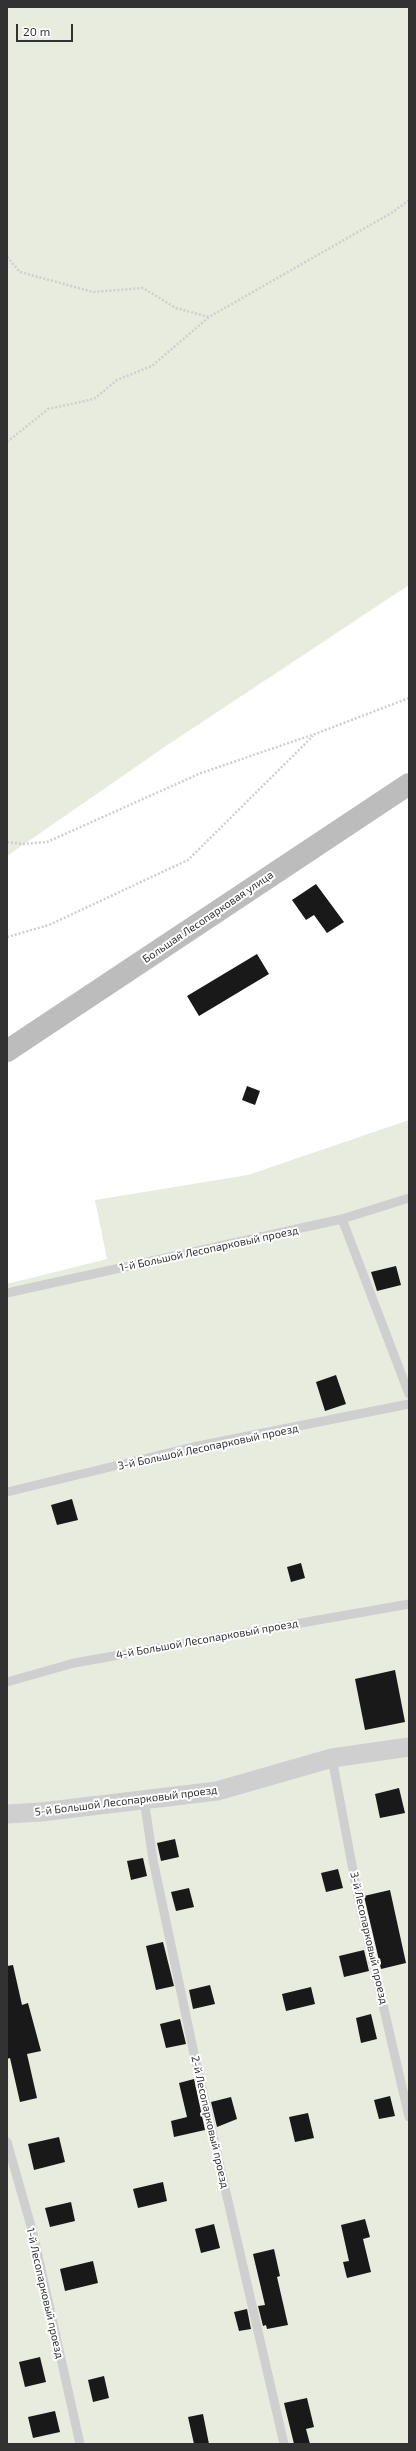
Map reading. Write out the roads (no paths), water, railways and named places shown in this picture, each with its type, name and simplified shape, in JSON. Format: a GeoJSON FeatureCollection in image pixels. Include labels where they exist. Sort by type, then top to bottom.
{"type":"FeatureCollection","features":[{"type":"Feature","properties":{"kind":"main road","name":"Большая Лесопарковая улица"},"geometry":{"type":"LineString","coordinates":[[7,1051],[409,784]]}},
{"type":"Feature","properties":{"kind":"street","name":"5-й Большой Лесопарковый проезд"},"geometry":{"type":"LineString","coordinates":[[7,1814],[41,1812],[217,1790],[332,1758],[409,1747]]}},
{"type":"Feature","properties":{"kind":"lane","name":"1-й Большой Лесопарковый проезд"},"geometry":{"type":"LineString","coordinates":[[7,1293],[342,1219],[409,1198]]}},
{"type":"Feature","properties":{"kind":"lane"},"geometry":{"type":"LineString","coordinates":[[342,1219],[409,1394]]}},
{"type":"Feature","properties":{"kind":"lane","name":"3-й Большой Лесопарковый проезд"},"geometry":{"type":"LineString","coordinates":[[7,1492],[193,1447],[409,1404]]}},
{"type":"Feature","properties":{"kind":"lane","name":"4-й Большой Лесопарковый проезд"},"geometry":{"type":"LineString","coordinates":[[7,1682],[74,1663],[409,1604]]}},
{"type":"Feature","properties":{"kind":"lane","name":"3-й Лесопарковый проезд"},"geometry":{"type":"LineString","coordinates":[[332,1758],[358,1897],[409,2117]]}},
{"type":"Feature","properties":{"kind":"lane","name":"2-й Лесопарковый проезд"},"geometry":{"type":"LineString","coordinates":[[144,1799],[152,1860],[193,2049],[284,2444]]}},
{"type":"Feature","properties":{"kind":"lane","name":"1-й Лесопарковый проезд"},"geometry":{"type":"LineString","coordinates":[[7,2142],[33,2233],[80,2444]]}}]}
